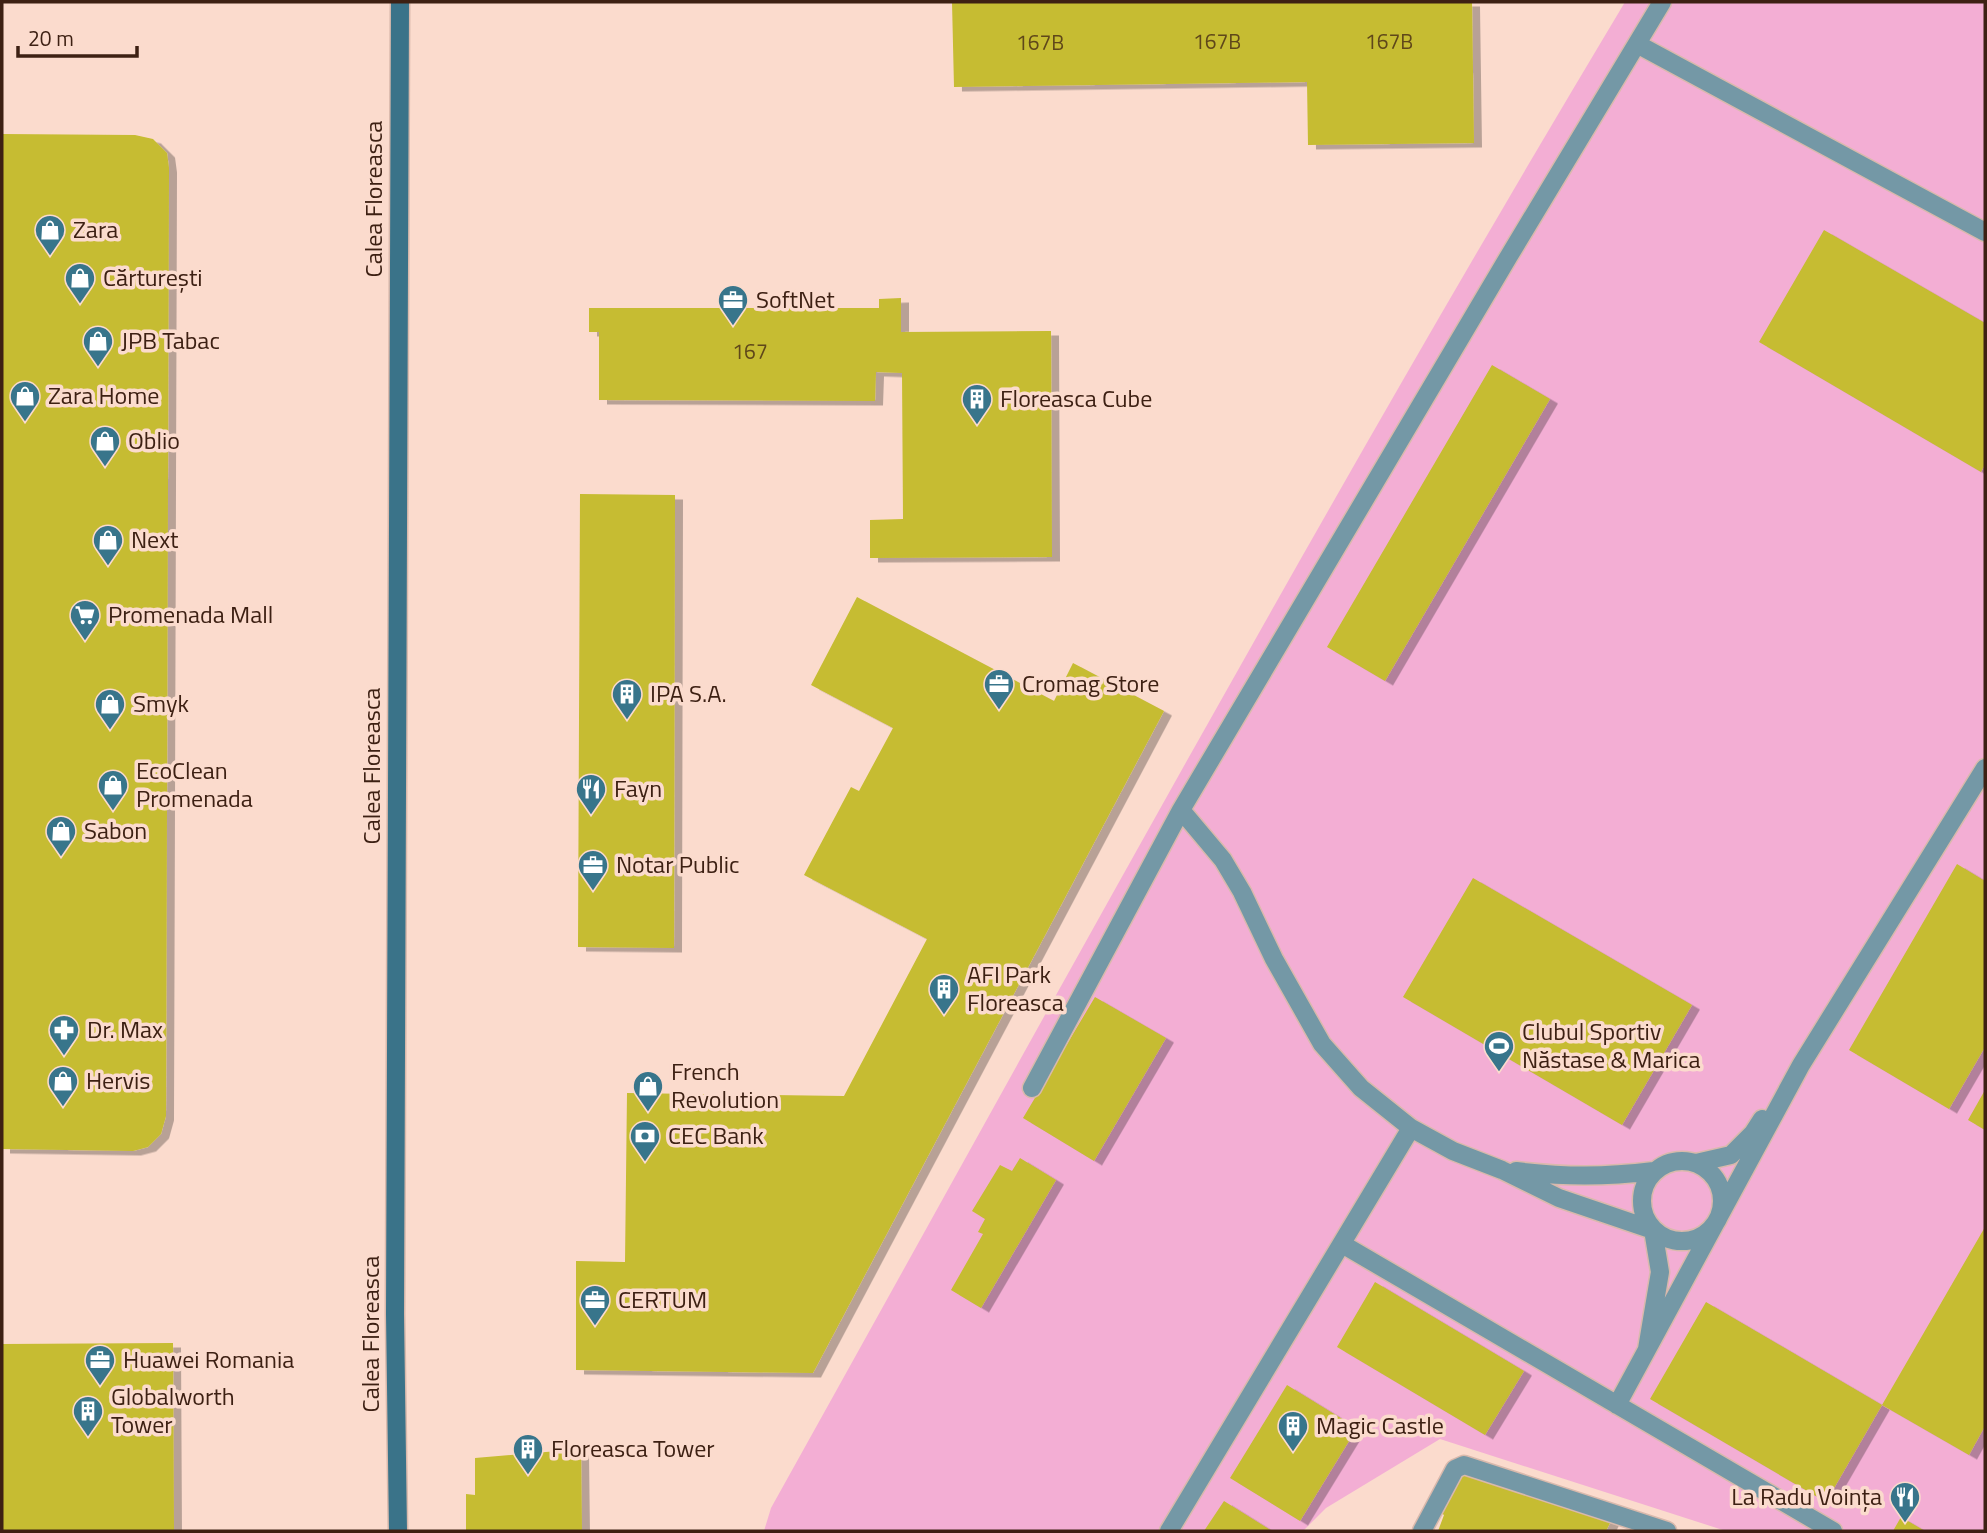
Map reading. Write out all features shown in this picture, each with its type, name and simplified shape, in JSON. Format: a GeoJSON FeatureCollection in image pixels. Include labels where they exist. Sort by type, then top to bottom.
{"type":"FeatureCollection","features":[{"type":"Feature","properties":{"kind":"main road","name":"Calea Floreasca"},"geometry":{"type":"LineString","coordinates":[[398,1531],[395,1287],[400,2]]}},
{"type":"Feature","properties":{"kind":"street"},"geometry":{"type":"LineString","coordinates":[[1032,1088],[1181,810],[1662,2]]}},
{"type":"Feature","properties":{"kind":"street"},"geometry":{"type":"LineString","coordinates":[[1637,44],[1985,232]]}},
{"type":"Feature","properties":{"kind":"street"},"geometry":{"type":"LineString","coordinates":[[1502,1170],[1562,1177],[1613,1176],[1654,1171],[1674,1161],[1696,1163],[1731,1155],[1753,1133],[1801,1065],[1985,768]]}},
{"type":"Feature","properties":{"kind":"street"},"geometry":{"type":"LineString","coordinates":[[1181,810],[1223,860],[1322,1044],[1361,1088],[1411,1128],[1453,1151],[1502,1170],[1559,1198],[1653,1230],[1668,1240],[1686,1242],[1704,1236],[1717,1223],[1723,1206],[1721,1188],[1711,1173],[1696,1163]]}},
{"type":"Feature","properties":{"kind":"street"},"geometry":{"type":"LineString","coordinates":[[1617,1405],[1801,1065]]}},
{"type":"Feature","properties":{"kind":"street"},"geometry":{"type":"LineString","coordinates":[[1169,1531],[1411,1128]]}},
{"type":"Feature","properties":{"kind":"street"},"geometry":{"type":"LineString","coordinates":[[1647,1349],[1660,1272],[1653,1230],[1642,1211],[1643,1190],[1654,1171]]}},
{"type":"Feature","properties":{"kind":"street"},"geometry":{"type":"LineString","coordinates":[[1342,1244],[1833,1531]]}},
{"type":"Feature","properties":{"kind":"street"},"geometry":{"type":"LineString","coordinates":[[1422,1531],[1455,1469],[1464,1465],[1633,1526],[1667,1531]]}},
{"type":"Feature","properties":{"kind":"shaded area","name":"Clubul Sportiv Năstase & Marica"},"geometry":{"type":"Polygon","coordinates":[[[1625,2],[1985,2],[1985,1531],[1726,1531],[1440,1439],[1326,1508],[1303,1531],[764,1531],[771,1508],[1298,563],[1625,2]]]}},
{"type":"Feature","properties":{"kind":"building"},"geometry":{"type":"Polygon","coordinates":[[[952,2],[1472,2],[1474,143],[1308,145],[1307,82],[954,87],[952,2]]]}},
{"type":"Feature","properties":{"kind":"building","name":"Promenada Mall"},"geometry":{"type":"Polygon","coordinates":[[[2,134],[135,135],[153,139],[167,153],[169,168],[166,1116],[161,1134],[148,1147],[133,1151],[2,1149],[2,134]]]}},
{"type":"Feature","properties":{"kind":"building"},"geometry":{"type":"Polygon","coordinates":[[[1824,230],[1985,323],[1985,464],[1981,472],[1759,342],[1824,230]]]}},
{"type":"Feature","properties":{"kind":"building"},"geometry":{"type":"Polygon","coordinates":[[[901,298],[901,332],[1051,331],[1052,557],[870,558],[870,520],[903,519],[902,373],[876,372],[875,401],[599,400],[599,332],[589,332],[589,308],[879,308],[879,299],[901,298]]]}},
{"type":"Feature","properties":{"kind":"building"},"geometry":{"type":"Polygon","coordinates":[[[1492,365],[1550,399],[1385,681],[1327,647],[1492,365]]]}},
{"type":"Feature","properties":{"kind":"building","name":"IPA S.A."},"geometry":{"type":"Polygon","coordinates":[[[580,494],[675,495],[674,948],[578,947],[580,494]]]}},
{"type":"Feature","properties":{"kind":"building","name":"AFI Park Floreasca"},"geometry":{"type":"Polygon","coordinates":[[[857,597],[1054,701],[1073,663],[1164,711],[813,1373],[576,1370],[576,1261],[625,1262],[627,1093],[844,1096],[927,939],[804,875],[851,787],[859,791],[893,728],[811,685],[857,597]]]}},
{"type":"Feature","properties":{"kind":"building"},"geometry":{"type":"Polygon","coordinates":[[[1957,864],[1985,881],[1985,1047],[1949,1109],[1849,1050],[1957,864]]]}},
{"type":"Feature","properties":{"kind":"building"},"geometry":{"type":"Polygon","coordinates":[[[1473,878],[1692,1005],[1622,1125],[1403,997],[1473,878]]]}},
{"type":"Feature","properties":{"kind":"building"},"geometry":{"type":"Polygon","coordinates":[[[1095,997],[1166,1038],[1094,1161],[1023,1118],[1095,997]]]}},
{"type":"Feature","properties":{"kind":"building"},"geometry":{"type":"Polygon","coordinates":[[[1985,1090],[1985,1130],[1968,1120],[1985,1090]]]}},
{"type":"Feature","properties":{"kind":"building"},"geometry":{"type":"Polygon","coordinates":[[[1020,1158],[1056,1180],[981,1308],[951,1290],[983,1234],[978,1232],[985,1219],[972,1211],[1000,1165],[1012,1171],[1020,1158]]]}},
{"type":"Feature","properties":{"kind":"building"},"geometry":{"type":"Polygon","coordinates":[[[1985,1227],[1985,1426],[1969,1455],[1882,1405],[1985,1227]]]}},
{"type":"Feature","properties":{"kind":"building"},"geometry":{"type":"Polygon","coordinates":[[[1375,1282],[1524,1371],[1485,1435],[1337,1347],[1375,1282]]]}},
{"type":"Feature","properties":{"kind":"building"},"geometry":{"type":"Polygon","coordinates":[[[1706,1302],[1882,1405],[1826,1502],[1650,1399],[1706,1302]]]}},
{"type":"Feature","properties":{"kind":"building","name":"Globalworth Tower"},"geometry":{"type":"Polygon","coordinates":[[[173,1343],[174,1531],[2,1531],[2,1344],[173,1343]]]}},
{"type":"Feature","properties":{"kind":"building","name":"Magic Castle"},"geometry":{"type":"Polygon","coordinates":[[[1287,1385],[1357,1428],[1300,1521],[1230,1478],[1287,1385]]]}},
{"type":"Feature","properties":{"kind":"building","name":"Floreasca Tower"},"geometry":{"type":"Polygon","coordinates":[[[581,1449],[582,1531],[466,1531],[466,1494],[475,1495],[475,1458],[581,1449]]]}},
{"type":"Feature","properties":{"kind":"building"},"geometry":{"type":"Polygon","coordinates":[[[1460,1472],[1611,1521],[1606,1531],[1438,1531],[1444,1515],[1441,1513],[1460,1472]]]}},
{"type":"Feature","properties":{"kind":"building"},"geometry":{"type":"Polygon","coordinates":[[[1224,1501],[1272,1531],[1204,1531],[1224,1501]]]}},
{"type":"Feature","properties":{"kind":"building","name":"La Radu Voința"},"geometry":{"type":"Polygon","coordinates":[[[1901,1517],[1925,1531],[1893,1531],[1901,1517]]]}},
{"type":"Feature","properties":{"kind":"place","name":"Zara"},"geometry":{"type":"Point","coordinates":[50,257]}},
{"type":"Feature","properties":{"kind":"place","name":"Cărturești"},"geometry":{"type":"Point","coordinates":[80,305]}},
{"type":"Feature","properties":{"kind":"place","name":"SoftNet"},"geometry":{"type":"Point","coordinates":[733,327]}},
{"type":"Feature","properties":{"kind":"place","name":"JPB Tabac"},"geometry":{"type":"Point","coordinates":[98,368]}},
{"type":"Feature","properties":{"kind":"place","name":"Zara Home"},"geometry":{"type":"Point","coordinates":[25,423]}},
{"type":"Feature","properties":{"kind":"place","name":"Floreasca Cube"},"geometry":{"type":"Point","coordinates":[977,426]}},
{"type":"Feature","properties":{"kind":"place","name":"Oblio"},"geometry":{"type":"Point","coordinates":[105,468]}},
{"type":"Feature","properties":{"kind":"place","name":"Next"},"geometry":{"type":"Point","coordinates":[108,567]}},
{"type":"Feature","properties":{"kind":"place","name":"Promenada Mall"},"geometry":{"type":"Point","coordinates":[85,642]}},
{"type":"Feature","properties":{"kind":"place","name":"Cromag Store"},"geometry":{"type":"Point","coordinates":[999,711]}},
{"type":"Feature","properties":{"kind":"place","name":"IPA S.A."},"geometry":{"type":"Point","coordinates":[627,721]}},
{"type":"Feature","properties":{"kind":"place","name":"Smyk"},"geometry":{"type":"Point","coordinates":[110,731]}},
{"type":"Feature","properties":{"kind":"place","name":"EcoClean Promenada"},"geometry":{"type":"Point","coordinates":[113,812]}},
{"type":"Feature","properties":{"kind":"place","name":"Fayn"},"geometry":{"type":"Point","coordinates":[591,816]}},
{"type":"Feature","properties":{"kind":"place","name":"Sabon"},"geometry":{"type":"Point","coordinates":[61,858]}},
{"type":"Feature","properties":{"kind":"place","name":"Notar Public"},"geometry":{"type":"Point","coordinates":[593,892]}},
{"type":"Feature","properties":{"kind":"place","name":"AFI Park Floreasca"},"geometry":{"type":"Point","coordinates":[944,1016]}},
{"type":"Feature","properties":{"kind":"place","name":"Dr. Max"},"geometry":{"type":"Point","coordinates":[64,1057]}},
{"type":"Feature","properties":{"kind":"place","name":"Clubul Sportiv Năstase & Marica"},"geometry":{"type":"Point","coordinates":[1499,1073]}},
{"type":"Feature","properties":{"kind":"place","name":"Hervis"},"geometry":{"type":"Point","coordinates":[63,1108]}},
{"type":"Feature","properties":{"kind":"place","name":"French Revolution"},"geometry":{"type":"Point","coordinates":[648,1113]}},
{"type":"Feature","properties":{"kind":"place","name":"CEC Bank"},"geometry":{"type":"Point","coordinates":[645,1163]}},
{"type":"Feature","properties":{"kind":"place","name":"CERTUM"},"geometry":{"type":"Point","coordinates":[595,1327]}},
{"type":"Feature","properties":{"kind":"place","name":"Huawei Romania"},"geometry":{"type":"Point","coordinates":[100,1387]}},
{"type":"Feature","properties":{"kind":"place","name":"Globalworth Tower"},"geometry":{"type":"Point","coordinates":[88,1438]}},
{"type":"Feature","properties":{"kind":"place","name":"Magic Castle"},"geometry":{"type":"Point","coordinates":[1293,1453]}},
{"type":"Feature","properties":{"kind":"place","name":"Floreasca Tower"},"geometry":{"type":"Point","coordinates":[528,1476]}},
{"type":"Feature","properties":{"kind":"place","name":"La Radu Voința"},"geometry":{"type":"Point","coordinates":[1905,1524]}}]}
